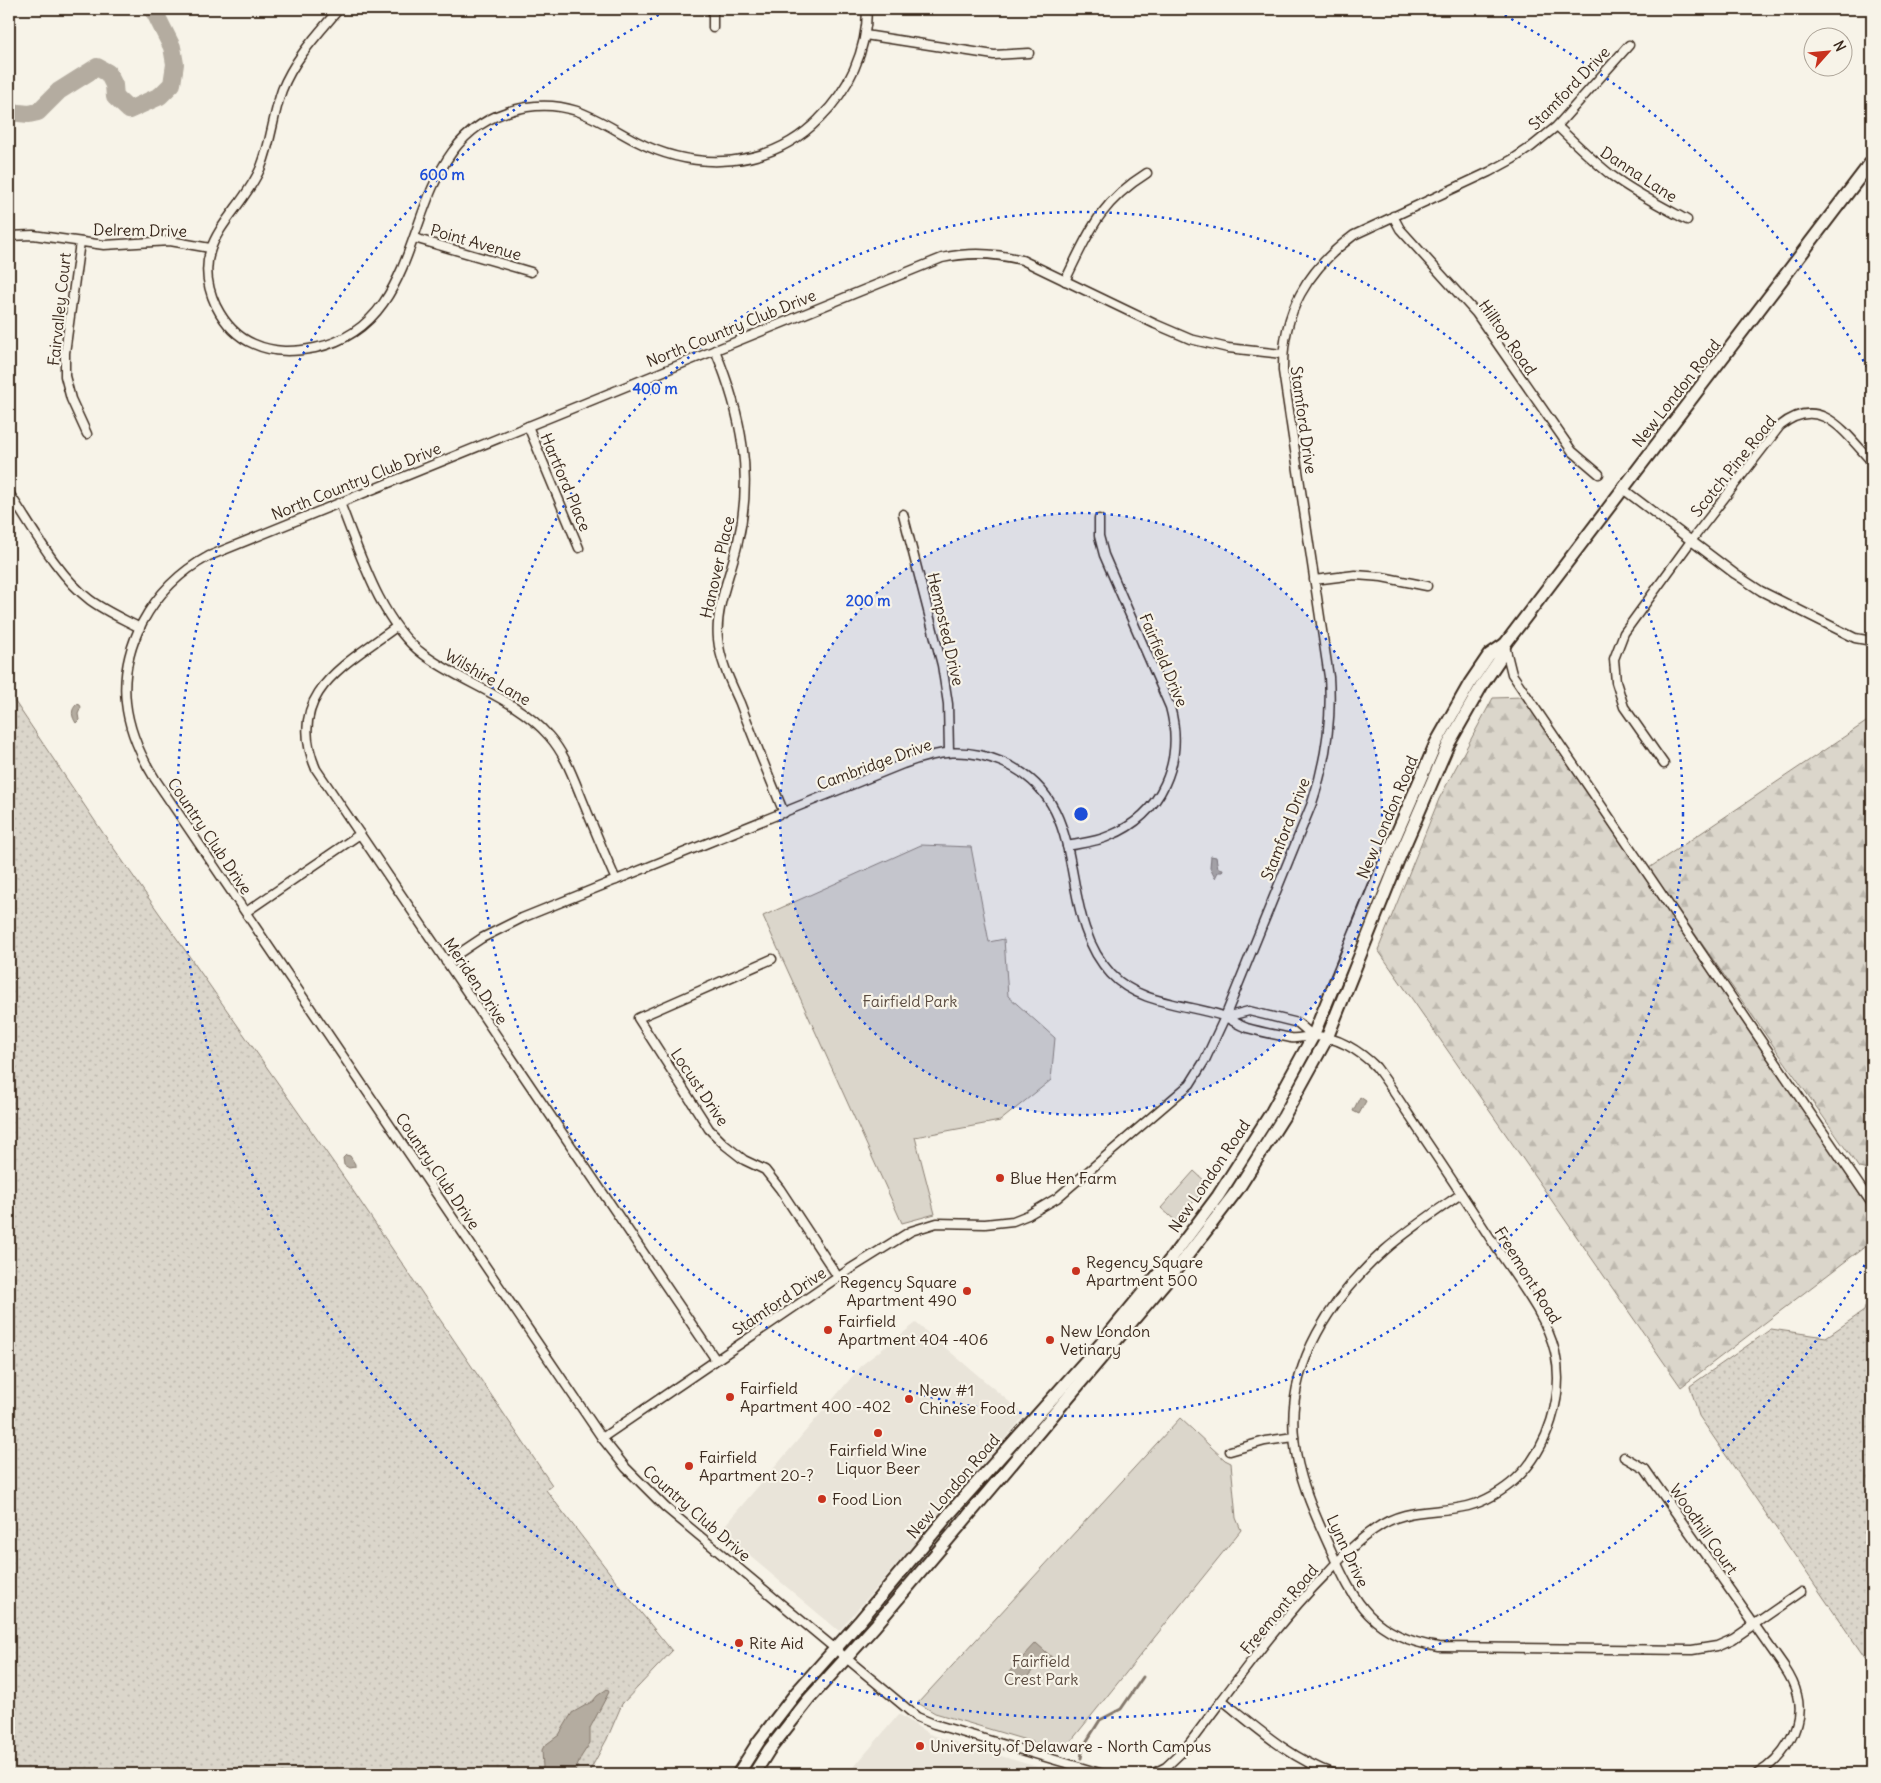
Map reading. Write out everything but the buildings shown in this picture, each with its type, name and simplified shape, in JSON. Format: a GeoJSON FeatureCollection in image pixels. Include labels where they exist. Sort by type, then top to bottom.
{"type":"FeatureCollection","features":[{"type":"Feature","properties":{"kind":"main road","name":"New London Road"},"geometry":{"type":"LineString","coordinates":[[738,1774],[759,1741],[796,1692],[890,1586],[962,1499],[1100,1345],[1170,1260],[1218,1196],[1271,1113],[1314,1036],[1387,856],[1436,743],[1470,683],[1489,655],[1505,644],[1872,161]]}},
{"type":"Feature","properties":{"kind":"main road","name":"New London Road"},"geometry":{"type":"LineString","coordinates":[[754,1774],[780,1735],[809,1699],[846,1658],[1183,1261],[1238,1189],[1284,1116],[1327,1038],[1399,858],[1448,745],[1482,685],[1501,657],[1505,644]]}},
{"type":"Feature","properties":{"kind":"street"},"geometry":{"type":"LineString","coordinates":[[338,9],[288,76],[277,107],[262,164],[256,177],[218,232],[210,248],[209,282],[214,301],[223,318],[236,332],[253,344],[272,350],[289,351],[336,342],[371,318],[388,298],[394,287],[432,188],[446,160],[453,149],[470,132],[495,116],[513,110],[539,106],[565,108],[593,116],[636,141],[669,155],[701,161],[744,159],[780,147],[804,133],[834,103],[850,79],[862,50],[867,9]]}},
{"type":"Feature","properties":{"kind":"street"},"geometry":{"type":"LineString","coordinates":[[713,9],[713,28]]}},
{"type":"Feature","properties":{"kind":"street"},"geometry":{"type":"LineString","coordinates":[[865,35],[994,55],[1029,53]]}},
{"type":"Feature","properties":{"kind":"street","name":"Stamford Drive"},"geometry":{"type":"LineString","coordinates":[[602,1438],[838,1277],[910,1231],[937,1223],[985,1224],[1013,1221],[1028,1215],[1057,1198],[1190,1084],[1205,1060],[1225,1017],[1312,802],[1323,769],[1330,722],[1329,677],[1282,372],[1284,338],[1295,304],[1305,285],[1320,264],[1354,235],[1513,159],[1557,126],[1629,45]]}},
{"type":"Feature","properties":{"kind":"street","name":"Danna Lane"},"geometry":{"type":"LineString","coordinates":[[1557,126],[1612,176],[1643,196],[1687,220]]}},
{"type":"Feature","properties":{"kind":"street"},"geometry":{"type":"LineString","coordinates":[[1065,281],[1101,212],[1127,186],[1147,173]]}},
{"type":"Feature","properties":{"kind":"street","name":"Hilltop Road"},"geometry":{"type":"LineString","coordinates":[[1393,216],[1400,229],[1476,313],[1572,451],[1599,474]]}},
{"type":"Feature","properties":{"kind":"street","name":"Delrem Drive"},"geometry":{"type":"LineString","coordinates":[[9,236],[34,235],[80,242],[119,244],[170,241],[210,248]]}},
{"type":"Feature","properties":{"kind":"street","name":"Point Avenue"},"geometry":{"type":"LineString","coordinates":[[414,238],[531,272]]}},
{"type":"Feature","properties":{"kind":"street","name":"Fairvalley Court"},"geometry":{"type":"LineString","coordinates":[[80,242],[65,353],[65,376],[72,399],[87,434]]}},
{"type":"Feature","properties":{"kind":"street","name":"North Country Club Drive"},"geometry":{"type":"LineString","coordinates":[[140,628],[151,607],[173,580],[196,563],[225,549],[916,268],[954,256],[981,254],[1008,257],[1037,267],[1190,339],[1228,348],[1282,354]]}},
{"type":"Feature","properties":{"kind":"street","name":"Hanover Place"},"geometry":{"type":"LineString","coordinates":[[715,350],[738,415],[742,434],[745,472],[744,509],[722,601],[718,640],[725,667],[784,812]]}},
{"type":"Feature","properties":{"kind":"street","name":"Scotch Pine Road"},"geometry":{"type":"LineString","coordinates":[[1691,541],[1780,426],[1791,417],[1805,413],[1819,414],[1833,422],[1872,462]]}},
{"type":"Feature","properties":{"kind":"street","name":"Hartford Place"},"geometry":{"type":"LineString","coordinates":[[528,426],[578,548]]}},
{"type":"Feature","properties":{"kind":"street","name":"Scotch Pine Road"},"geometry":{"type":"LineString","coordinates":[[1623,489],[1735,574],[1761,591],[1855,638],[1872,640]]}},
{"type":"Feature","properties":{"kind":"street"},"geometry":{"type":"LineString","coordinates":[[9,492],[60,569],[78,590],[102,608],[140,628]]}},
{"type":"Feature","properties":{"kind":"street","name":"Wilshire Lane"},"geometry":{"type":"LineString","coordinates":[[340,503],[376,591],[396,627],[422,654],[526,714],[551,738],[568,766],[616,880]]}},
{"type":"Feature","properties":{"kind":"street","name":"Hempsted Drive"},"geometry":{"type":"LineString","coordinates":[[903,514],[942,665],[948,704],[949,752]]}},
{"type":"Feature","properties":{"kind":"street","name":"Fairfield Drive"},"geometry":{"type":"LineString","coordinates":[[1068,846],[1109,836],[1131,824],[1142,815],[1155,801],[1166,784],[1171,771],[1176,746],[1174,720],[1170,707],[1104,555],[1099,536],[1099,519]]}},
{"type":"Feature","properties":{"kind":"street"},"geometry":{"type":"LineString","coordinates":[[1664,764],[1624,706],[1616,682],[1614,659],[1624,633],[1691,541]]}},
{"type":"Feature","properties":{"kind":"street"},"geometry":{"type":"LineString","coordinates":[[1314,580],[1355,575],[1373,576],[1427,586]]}},
{"type":"Feature","properties":{"kind":"street","name":"Meriden Drive"},"geometry":{"type":"LineString","coordinates":[[396,627],[327,679],[316,696],[308,720],[308,745],[316,769],[716,1360]]}},
{"type":"Feature","properties":{"kind":"street","name":"Country Club Drive"},"geometry":{"type":"LineString","coordinates":[[140,628],[128,656],[125,679],[127,706],[134,737],[146,764],[602,1438],[650,1494],[846,1658]]}},
{"type":"Feature","properties":{"kind":"street"},"geometry":{"type":"LineString","coordinates":[[1505,644],[1512,674],[1872,1204]]}},
{"type":"Feature","properties":{"kind":"street","name":"Cambridge Drive"},"geometry":{"type":"LineString","coordinates":[[446,962],[482,938],[505,926],[903,764],[929,755],[949,752],[978,754],[1013,767],[1030,779],[1057,814],[1068,846],[1086,933],[1094,952],[1112,976],[1145,996],[1225,1017],[1245,1027],[1293,1038],[1314,1036],[1327,1038]]}},
{"type":"Feature","properties":{"kind":"street"},"geometry":{"type":"LineString","coordinates":[[246,912],[360,834]]}},
{"type":"Feature","properties":{"kind":"street","name":"Locust Drive"},"geometry":{"type":"LineString","coordinates":[[772,959],[638,1018],[709,1130],[744,1160],[765,1170],[780,1189],[838,1277]]}},
{"type":"Feature","properties":{"kind":"street","name":"Cambridge Drive"},"geometry":{"type":"LineString","coordinates":[[1225,1017],[1249,1011],[1298,1023],[1314,1036]]}},
{"type":"Feature","properties":{"kind":"street","name":"Freemont Road"},"geometry":{"type":"LineString","coordinates":[[1152,1774],[1166,1767],[1176,1758],[1276,1629],[1336,1563],[1363,1538],[1389,1520],[1415,1512],[1469,1506],[1505,1487],[1516,1478],[1534,1456],[1550,1424],[1555,1408],[1558,1381],[1552,1342],[1538,1312],[1376,1068],[1359,1053],[1327,1038]]}},
{"type":"Feature","properties":{"kind":"street","name":"Lynn Drive"},"geometry":{"type":"LineString","coordinates":[[1461,1194],[1417,1224],[1375,1259],[1358,1277],[1323,1322],[1299,1376],[1294,1406],[1294,1437],[1304,1484],[1336,1563],[1360,1605],[1381,1625],[1395,1634],[1408,1640],[1438,1647],[1692,1650],[1725,1643],[1801,1592]]}},
{"type":"Feature","properties":{"kind":"street"},"geometry":{"type":"LineString","coordinates":[[1230,1451],[1265,1440],[1294,1437]]}},
{"type":"Feature","properties":{"kind":"street","name":"Woodhill Court"},"geometry":{"type":"LineString","coordinates":[[1624,1457],[1645,1469],[1791,1678],[1798,1697],[1799,1710],[1794,1732],[1783,1750],[1769,1767],[1757,1774]]}},
{"type":"Feature","properties":{"kind":"street"},"geometry":{"type":"LineString","coordinates":[[846,1658],[904,1708],[926,1721],[1103,1774]]}},
{"type":"Feature","properties":{"kind":"street"},"geometry":{"type":"LineString","coordinates":[[1222,1700],[1290,1753],[1307,1763],[1334,1774]]}},
{"type":"Feature","properties":{"kind":"shaded area"},"geometry":{"type":"Polygon","coordinates":[[[77,704],[81,707],[78,714],[79,720],[76,723],[72,714],[77,704]]]}},
{"type":"Feature","properties":{"kind":"shaded area"},"geometry":{"type":"Polygon","coordinates":[[[1211,856],[1216,857],[1218,868],[1223,869],[1222,872],[1218,872],[1215,878],[1210,868],[1211,856]]]}},
{"type":"Feature","properties":{"kind":"shaded area"},"geometry":{"type":"Polygon","coordinates":[[[1360,1097],[1366,1101],[1359,1114],[1353,1111],[1360,1097]]]}},
{"type":"Feature","properties":{"kind":"shaded area"},"geometry":{"type":"Polygon","coordinates":[[[346,1155],[350,1156],[355,1167],[349,1168],[344,1165],[343,1158],[346,1155]]]}},
{"type":"Feature","properties":{"kind":"shaded area"},"geometry":{"type":"Polygon","coordinates":[[[916,1323],[1025,1415],[839,1631],[720,1531],[863,1364],[916,1323]]]}},
{"type":"Feature","properties":{"kind":"shaded area"},"geometry":{"type":"Polygon","coordinates":[[[1036,1643],[1055,1660],[1049,1668],[1039,1663],[1022,1683],[1009,1672],[1036,1643]]]}},
{"type":"Feature","properties":{"kind":"shaded area"},"geometry":{"type":"Polygon","coordinates":[[[607,1689],[609,1692],[590,1728],[590,1743],[581,1757],[574,1774],[538,1774],[543,1768],[542,1750],[544,1746],[559,1735],[572,1713],[593,1701],[607,1689]]]}},
{"type":"Feature","properties":{"kind":"shaded area","name":"University of Delaware - North Campus"},"geometry":{"type":"Polygon","coordinates":[[[899,1714],[929,1734],[1060,1774],[848,1774],[899,1714]]]}},
{"type":"Feature","properties":{"kind":"green space"},"geometry":{"type":"Polygon","coordinates":[[[9,693],[101,830],[347,1182],[552,1485],[546,1490],[672,1651],[622,1704],[607,1739],[588,1774],[9,1774],[9,693]]]}},
{"type":"Feature","properties":{"kind":"green space"},"geometry":{"type":"Polygon","coordinates":[[[1522,697],[1872,1213],[1872,1241],[1681,1387],[1378,950],[1439,799],[1493,698],[1522,697]]]}},
{"type":"Feature","properties":{"kind":"green space"},"geometry":{"type":"Polygon","coordinates":[[[1872,718],[1872,1171],[1859,1168],[1649,868],[1872,718]]]}},
{"type":"Feature","properties":{"kind":"green space","name":"Fairfield Park"},"geometry":{"type":"Polygon","coordinates":[[[921,845],[971,847],[989,942],[1004,939],[1008,996],[1055,1038],[1051,1080],[1000,1121],[915,1137],[935,1214],[902,1223],[763,916],[921,845]]]}},
{"type":"Feature","properties":{"kind":"green space"},"geometry":{"type":"Polygon","coordinates":[[[1194,1171],[1208,1184],[1177,1222],[1161,1208],[1194,1171]]]}},
{"type":"Feature","properties":{"kind":"green space"},"geometry":{"type":"Polygon","coordinates":[[[1872,1282],[1872,1668],[1699,1416],[1690,1386],[1771,1329],[1826,1337],[1864,1311],[1872,1282]]]}},
{"type":"Feature","properties":{"kind":"green space","name":"Fairfield Crest Park"},"geometry":{"type":"Polygon","coordinates":[[[1180,1418],[1225,1460],[1231,1463],[1236,1518],[1241,1530],[1063,1751],[935,1713],[918,1703],[1180,1418]]]}},
{"type":"Feature","properties":{"kind":"waterway"},"geometry":{"type":"LineString","coordinates":[[9,112],[29,114],[38,112],[59,91],[97,67],[108,73],[114,85],[115,97],[129,110],[160,96],[172,84],[175,64],[172,47],[153,9]]}},
{"type":"Feature","properties":{"kind":"waterway"},"geometry":{"type":"LineString","coordinates":[[1081,1758],[1083,1747],[1100,1720],[1121,1709],[1143,1677]]}},
{"type":"Feature","properties":{"kind":"place","name":"Blue Hen Farm"},"geometry":{"type":"Point","coordinates":[1000,1178]}},
{"type":"Feature","properties":{"kind":"place","name":"Regency Square Apartment 500"},"geometry":{"type":"Point","coordinates":[1076,1271]}},
{"type":"Feature","properties":{"kind":"place","name":"Regency Square Apartment 490"},"geometry":{"type":"Point","coordinates":[967,1291]}},
{"type":"Feature","properties":{"kind":"place","name":"Fairfield Apartment 404 -406"},"geometry":{"type":"Point","coordinates":[828,1330]}},
{"type":"Feature","properties":{"kind":"place","name":"New London Vetinary"},"geometry":{"type":"Point","coordinates":[1050,1340]}},
{"type":"Feature","properties":{"kind":"place","name":"Fairfield Apartment 400 -402"},"geometry":{"type":"Point","coordinates":[730,1397]}},
{"type":"Feature","properties":{"kind":"place","name":"New #1 Chinese Food"},"geometry":{"type":"Point","coordinates":[909,1399]}},
{"type":"Feature","properties":{"kind":"place","name":"Fairfield Wine Liquor Beer"},"geometry":{"type":"Point","coordinates":[878,1433]}},
{"type":"Feature","properties":{"kind":"place","name":"Fairfield Apartment 20-?"},"geometry":{"type":"Point","coordinates":[689,1466]}},
{"type":"Feature","properties":{"kind":"place","name":"Food Lion"},"geometry":{"type":"Point","coordinates":[822,1499]}},
{"type":"Feature","properties":{"kind":"place","name":"Rite Aid"},"geometry":{"type":"Point","coordinates":[739,1643]}},
{"type":"Feature","properties":{"kind":"place","name":"University of Delaware - North Campus"},"geometry":{"type":"Point","coordinates":[920,1746]}}]}
